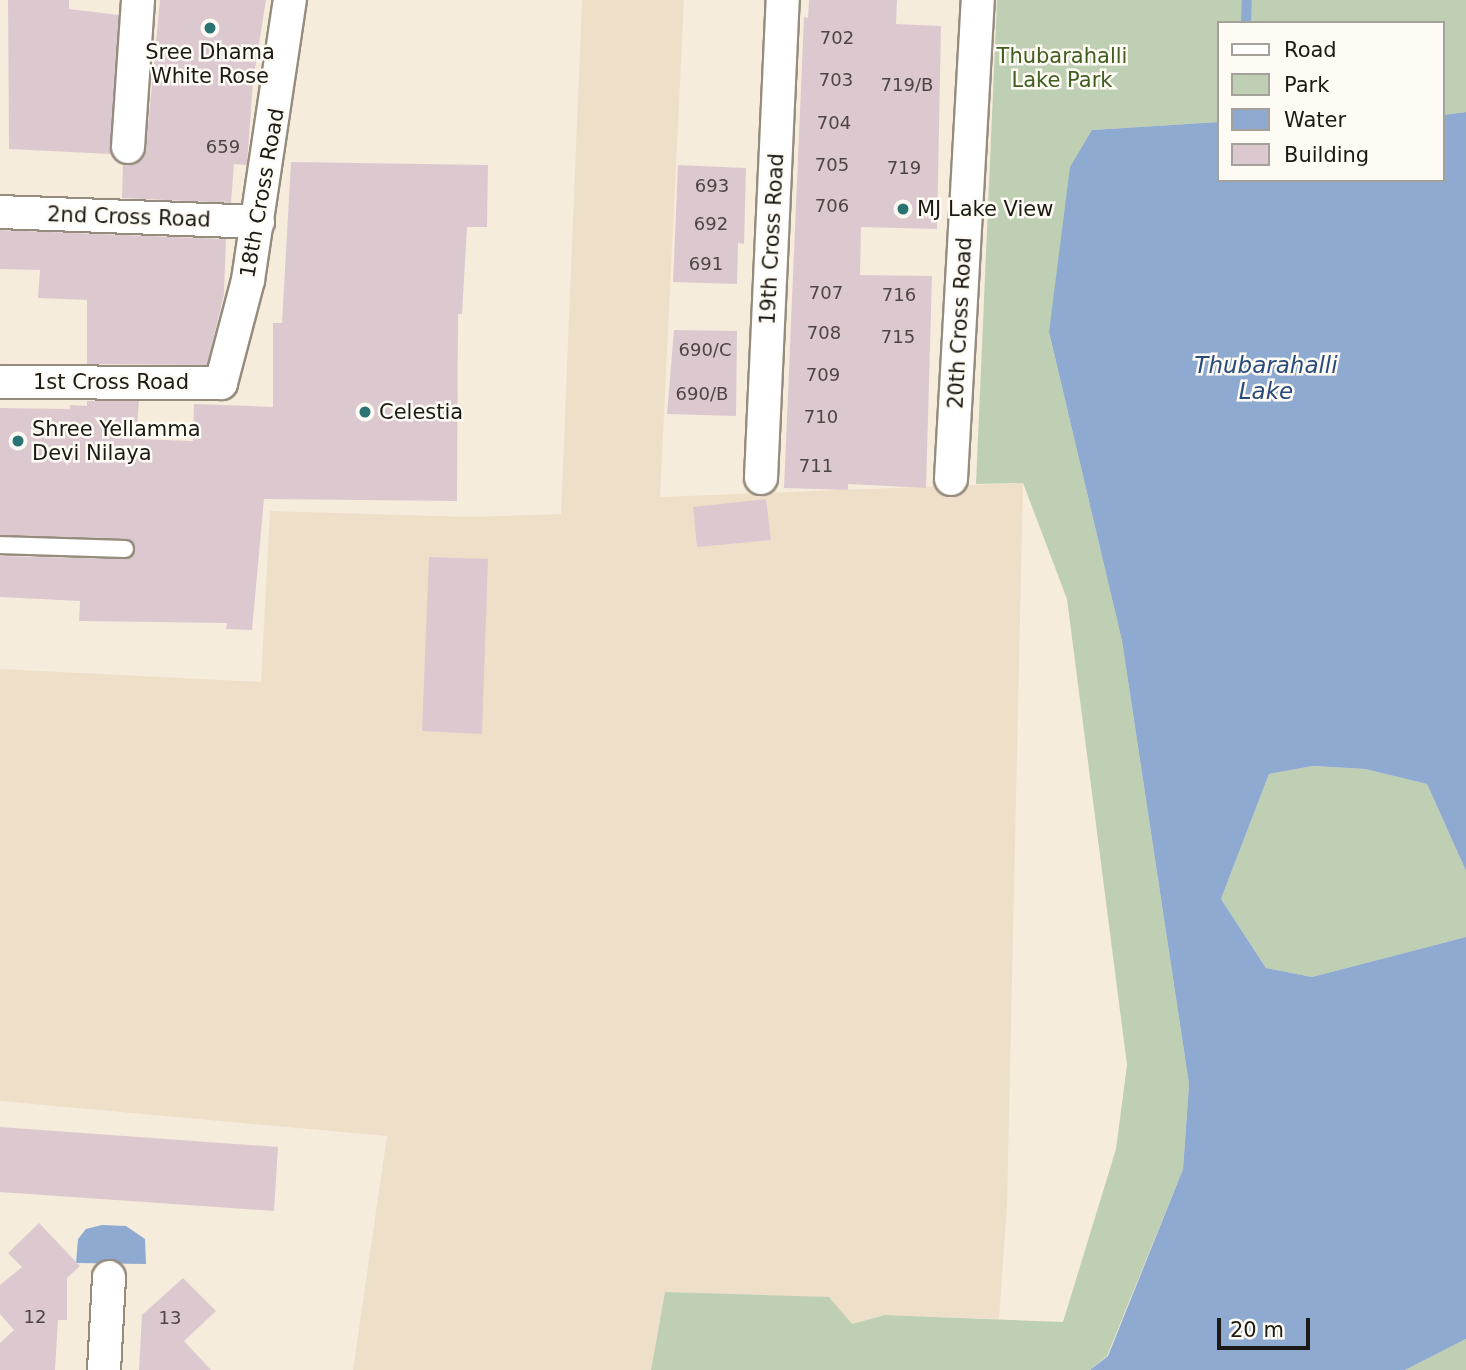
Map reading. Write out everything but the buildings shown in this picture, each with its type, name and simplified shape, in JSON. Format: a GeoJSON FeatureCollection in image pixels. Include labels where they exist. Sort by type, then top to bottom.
{"type":"FeatureCollection","features":[{"type":"Feature","properties":{"kind":"street"},"geometry":{"type":"LineString","coordinates":[[128,147],[138,0]]}},
{"type":"Feature","properties":{"kind":"street","name":"18th Cross Road"},"geometry":{"type":"LineString","coordinates":[[221,383],[258,222],[290,0]]}},
{"type":"Feature","properties":{"kind":"street","name":"19th Cross Road"},"geometry":{"type":"LineString","coordinates":[[761,478],[783,0]]}},
{"type":"Feature","properties":{"kind":"street","name":"20th Cross Road"},"geometry":{"type":"LineString","coordinates":[[951,479],[978,0]]}},
{"type":"Feature","properties":{"kind":"street","name":"2nd Cross Road"},"geometry":{"type":"LineString","coordinates":[[0,212],[258,222]]}},
{"type":"Feature","properties":{"kind":"street","name":"1st Cross Road"},"geometry":{"type":"LineString","coordinates":[[0,382],[221,383]]}},
{"type":"Feature","properties":{"kind":"street"},"geometry":{"type":"LineString","coordinates":[[104,1370],[109,1277]]}},
{"type":"Feature","properties":{"kind":"lane"},"geometry":{"type":"LineString","coordinates":[[0,545],[125,549]]}},
{"type":"Feature","properties":{"kind":"shaded area"},"geometry":{"type":"Polygon","coordinates":[[[582,0],[684,0],[660,497],[1023,483],[1007,1206],[999,1319],[885,1315],[852,1324],[665,1292],[651,1370],[353,1370],[387,1136],[0,1101],[0,669],[261,682],[270,511],[470,517],[561,514],[582,0]]]}},
{"type":"Feature","properties":{"kind":"green space","name":"Thubarahalli Lake Park"},"geometry":{"type":"Polygon","coordinates":[[[997,0],[1466,0],[1466,112],[1445,115],[1445,21],[1218,21],[1218,122],[1092,130],[1061,258],[1049,332],[1122,641],[1189,1084],[1183,1169],[1107,1356],[1090,1370],[651,1370],[665,1292],[829,1297],[852,1324],[885,1315],[1063,1322],[1116,1149],[1127,1065],[1067,599],[1023,483],[976,484],[997,0]]]}},
{"type":"Feature","properties":{"kind":"green space"},"geometry":{"type":"Polygon","coordinates":[[[1313,766],[1365,769],[1427,784],[1466,871],[1466,937],[1312,977],[1266,968],[1221,899],[1269,774],[1313,766]]]}},
{"type":"Feature","properties":{"kind":"green space"},"geometry":{"type":"Polygon","coordinates":[[[1466,1339],[1466,1370],[1405,1370],[1466,1339]]]}},
{"type":"Feature","properties":{"kind":"water","name":"Thubarahalli Lake"},"geometry":{"type":"Polygon","coordinates":[[[1466,112],[1466,871],[1427,784],[1365,769],[1313,766],[1269,774],[1221,899],[1266,968],[1312,977],[1466,937],[1466,1339],[1405,1370],[1090,1370],[1108,1356],[1183,1169],[1189,1084],[1122,641],[1049,332],[1070,167],[1092,130],[1218,122],[1218,182],[1445,182],[1445,115],[1466,112]]]}},
{"type":"Feature","properties":{"kind":"water"},"geometry":{"type":"Polygon","coordinates":[[[102,1225],[126,1226],[145,1239],[146,1264],[76,1263],[78,1239],[86,1229],[102,1225]]]}},
{"type":"Feature","properties":{"kind":"waterway"},"geometry":{"type":"LineString","coordinates":[[1246,21],[1247,0]]}},
{"type":"Feature","properties":{"kind":"place","name":"Sree Dhama White Rose"},"geometry":{"type":"Point","coordinates":[210,28]}},
{"type":"Feature","properties":{"kind":"place","name":"MJ Lake View"},"geometry":{"type":"Point","coordinates":[903,209]}},
{"type":"Feature","properties":{"kind":"place","name":"Celestia"},"geometry":{"type":"Point","coordinates":[365,412]}},
{"type":"Feature","properties":{"kind":"place","name":"Shree Yellamma Devi Nilaya"},"geometry":{"type":"Point","coordinates":[18,441]}}]}
